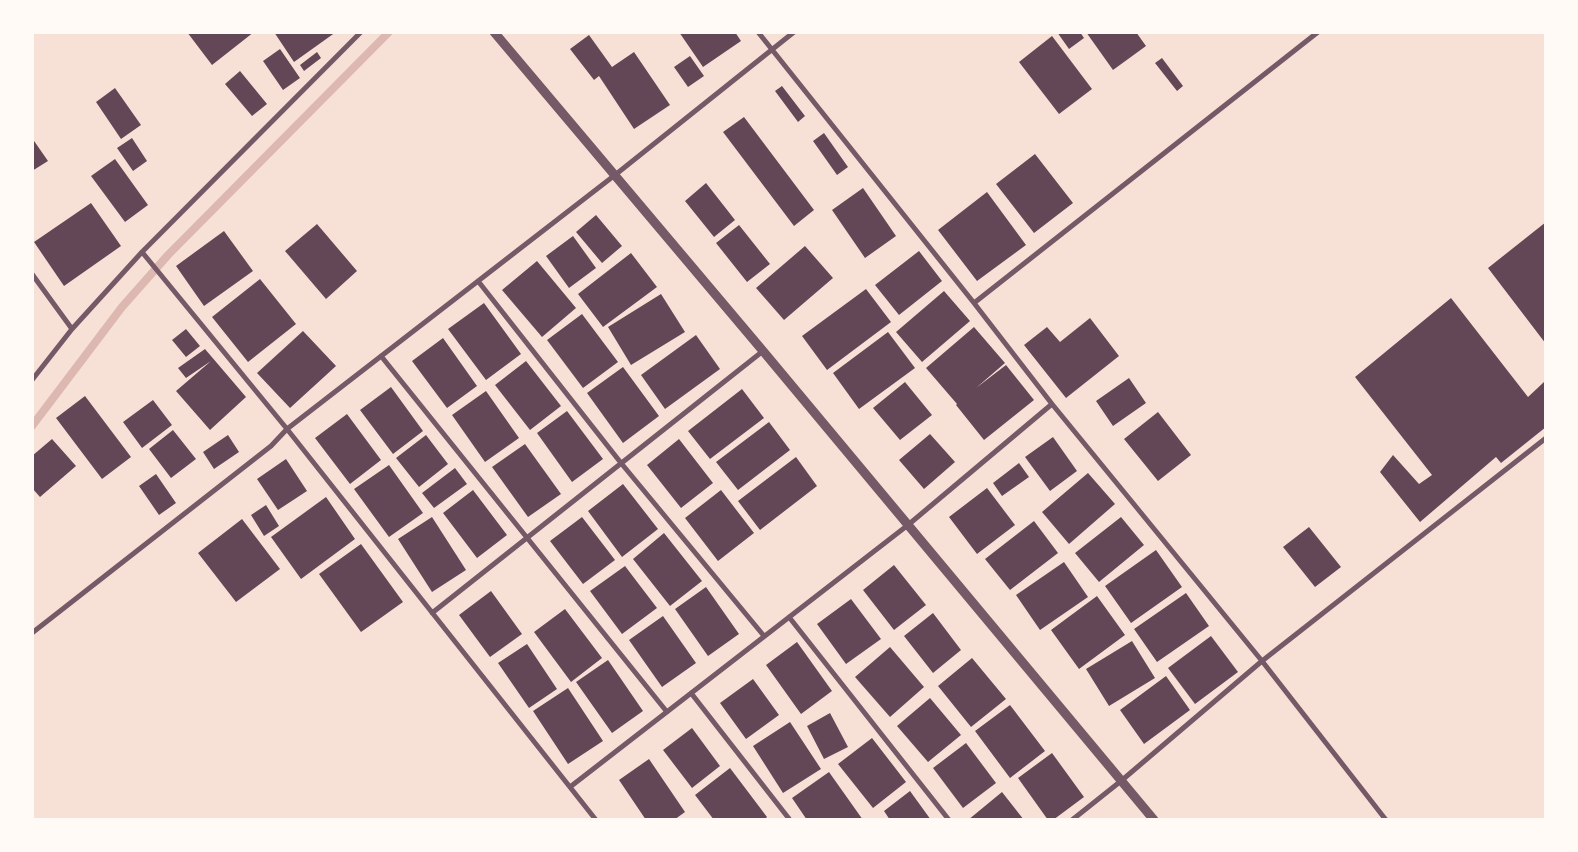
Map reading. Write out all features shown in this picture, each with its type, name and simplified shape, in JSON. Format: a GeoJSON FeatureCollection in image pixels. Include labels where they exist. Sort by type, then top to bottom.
{"type":"FeatureCollection","features":[{"type":"Feature","properties":{"kind":"street"},"geometry":{"type":"LineString","coordinates":[[32,380],[72,329],[142,252],[361,32]]}},
{"type":"Feature","properties":{"kind":"street"},"geometry":{"type":"LineString","coordinates":[[494,32],[1154,820]]}},
{"type":"Feature","properties":{"kind":"street"},"geometry":{"type":"LineString","coordinates":[[758,32],[1052,404],[1262,661],[1386,820]]}},
{"type":"Feature","properties":{"kind":"street"},"geometry":{"type":"LineString","coordinates":[[32,633],[271,446],[287,429],[614,175],[794,32]]}},
{"type":"Feature","properties":{"kind":"street"},"geometry":{"type":"LineString","coordinates":[[974,303],[1318,32]]}},
{"type":"Feature","properties":{"kind":"street"},"geometry":{"type":"LineString","coordinates":[[142,252],[287,429],[596,820]]}},
{"type":"Feature","properties":{"kind":"street"},"geometry":{"type":"LineString","coordinates":[[32,274],[72,329]]}},
{"type":"Feature","properties":{"kind":"street"},"geometry":{"type":"LineString","coordinates":[[478,281],[622,463],[764,636]]}},
{"type":"Feature","properties":{"kind":"street"},"geometry":{"type":"LineString","coordinates":[[432,613],[763,351]]}},
{"type":"Feature","properties":{"kind":"street"},"geometry":{"type":"LineString","coordinates":[[381,356],[667,712]]}},
{"type":"Feature","properties":{"kind":"street"},"geometry":{"type":"LineString","coordinates":[[570,787],[908,525],[1052,404]]}},
{"type":"Feature","properties":{"kind":"street"},"geometry":{"type":"LineString","coordinates":[[1072,820],[1121,781],[1262,661],[1546,438]]}},
{"type":"Feature","properties":{"kind":"street"},"geometry":{"type":"LineString","coordinates":[[789,617],[949,820]]}},
{"type":"Feature","properties":{"kind":"street"},"geometry":{"type":"LineString","coordinates":[[691,693],[790,820]]}},
{"type":"Feature","properties":{"kind":"building"},"geometry":{"type":"Polygon","coordinates":[[[187,32],[254,32],[212,65],[187,32]]]}},
{"type":"Feature","properties":{"kind":"building"},"geometry":{"type":"Polygon","coordinates":[[[274,32],[336,32],[294,62],[274,32]]]}},
{"type":"Feature","properties":{"kind":"building"},"geometry":{"type":"Polygon","coordinates":[[[679,32],[735,32],[741,41],[703,67],[679,32]]]}},
{"type":"Feature","properties":{"kind":"building"},"geometry":{"type":"Polygon","coordinates":[[[1057,32],[1080,32],[1084,38],[1069,49],[1057,32]]]}},
{"type":"Feature","properties":{"kind":"building"},"geometry":{"type":"Polygon","coordinates":[[[1086,32],[1136,32],[1146,46],[1113,70],[1086,32]]]}},
{"type":"Feature","properties":{"kind":"building"},"geometry":{"type":"Polygon","coordinates":[[[589,35],[612,67],[634,52],[670,105],[634,129],[599,76],[594,80],[570,49],[589,35]]]}},
{"type":"Feature","properties":{"kind":"building"},"geometry":{"type":"Polygon","coordinates":[[[1052,36],[1092,89],[1059,114],[1019,62],[1052,36]]]}},
{"type":"Feature","properties":{"kind":"building"},"geometry":{"type":"Polygon","coordinates":[[[280,49],[300,78],[283,90],[263,61],[280,49]]]}},
{"type":"Feature","properties":{"kind":"building"},"geometry":{"type":"Polygon","coordinates":[[[317,52],[321,58],[304,71],[300,65],[317,52]]]}},
{"type":"Feature","properties":{"kind":"building"},"geometry":{"type":"Polygon","coordinates":[[[690,56],[704,76],[688,87],[674,67],[690,56]]]}},
{"type":"Feature","properties":{"kind":"building"},"geometry":{"type":"Polygon","coordinates":[[[1162,58],[1183,86],[1177,91],[1155,63],[1162,58]]]}},
{"type":"Feature","properties":{"kind":"building"},"geometry":{"type":"Polygon","coordinates":[[[240,71],[267,104],[252,116],[225,84],[240,71]]]}},
{"type":"Feature","properties":{"kind":"building"},"geometry":{"type":"Polygon","coordinates":[[[782,86],[805,116],[798,122],[775,91],[782,86]]]}},
{"type":"Feature","properties":{"kind":"building"},"geometry":{"type":"Polygon","coordinates":[[[115,88],[141,125],[121,139],[96,102],[115,88]]]}},
{"type":"Feature","properties":{"kind":"building"},"geometry":{"type":"Polygon","coordinates":[[[744,117],[814,210],[794,226],[723,132],[744,117]]]}},
{"type":"Feature","properties":{"kind":"building"},"geometry":{"type":"Polygon","coordinates":[[[824,133],[848,167],[837,175],[813,141],[824,133]]]}},
{"type":"Feature","properties":{"kind":"building"},"geometry":{"type":"Polygon","coordinates":[[[32,138],[48,161],[32,171],[32,138]]]}},
{"type":"Feature","properties":{"kind":"building"},"geometry":{"type":"Polygon","coordinates":[[[132,138],[147,161],[133,171],[117,148],[132,138]]]}},
{"type":"Feature","properties":{"kind":"building"},"geometry":{"type":"Polygon","coordinates":[[[1035,154],[1073,203],[1034,233],[996,184],[1035,154]]]}},
{"type":"Feature","properties":{"kind":"building"},"geometry":{"type":"Polygon","coordinates":[[[115,159],[148,205],[125,222],[91,176],[115,159]]]}},
{"type":"Feature","properties":{"kind":"building"},"geometry":{"type":"Polygon","coordinates":[[[706,183],[735,220],[714,237],[685,201],[706,183]]]}},
{"type":"Feature","properties":{"kind":"building"},"geometry":{"type":"Polygon","coordinates":[[[863,188],[896,236],[865,258],[832,210],[863,188]]]}},
{"type":"Feature","properties":{"kind":"building"},"geometry":{"type":"Polygon","coordinates":[[[987,192],[1026,245],[977,281],[938,230],[987,192]]]}},
{"type":"Feature","properties":{"kind":"building"},"geometry":{"type":"Polygon","coordinates":[[[91,203],[121,246],[64,286],[34,242],[91,203]]]}},
{"type":"Feature","properties":{"kind":"building"},"geometry":{"type":"Polygon","coordinates":[[[596,215],[622,246],[602,263],[576,232],[596,215]]]}},
{"type":"Feature","properties":{"kind":"building"},"geometry":{"type":"Polygon","coordinates":[[[1546,222],[1546,344],[1488,268],[1546,222]]]}},
{"type":"Feature","properties":{"kind":"building"},"geometry":{"type":"Polygon","coordinates":[[[317,224],[357,271],[326,299],[285,251],[317,224]]]}},
{"type":"Feature","properties":{"kind":"building"},"geometry":{"type":"Polygon","coordinates":[[[739,225],[770,264],[747,282],[716,243],[739,225]]]}},
{"type":"Feature","properties":{"kind":"building"},"geometry":{"type":"Polygon","coordinates":[[[224,231],[253,271],[204,306],[176,266],[224,231]]]}},
{"type":"Feature","properties":{"kind":"building"},"geometry":{"type":"Polygon","coordinates":[[[573,236],[596,268],[569,288],[546,256],[573,236]]]}},
{"type":"Feature","properties":{"kind":"building"},"geometry":{"type":"Polygon","coordinates":[[[805,246],[833,278],[784,320],[756,288],[805,246]]]}},
{"type":"Feature","properties":{"kind":"building"},"geometry":{"type":"Polygon","coordinates":[[[919,251],[942,281],[899,315],[875,285],[919,251]]]}},
{"type":"Feature","properties":{"kind":"building"},"geometry":{"type":"Polygon","coordinates":[[[631,253],[657,287],[603,327],[578,294],[631,253]]]}},
{"type":"Feature","properties":{"kind":"building"},"geometry":{"type":"Polygon","coordinates":[[[537,261],[576,308],[542,337],[502,290],[537,261]]]}},
{"type":"Feature","properties":{"kind":"building"},"geometry":{"type":"Polygon","coordinates":[[[260,279],[296,324],[248,362],[212,317],[260,279]]]}},
{"type":"Feature","properties":{"kind":"building"},"geometry":{"type":"Polygon","coordinates":[[[866,289],[891,322],[827,370],[802,336],[866,289]]]}},
{"type":"Feature","properties":{"kind":"building"},"geometry":{"type":"Polygon","coordinates":[[[944,291],[970,321],[922,362],[896,332],[944,291]]]}},
{"type":"Feature","properties":{"kind":"building"},"geometry":{"type":"Polygon","coordinates":[[[661,294],[685,332],[631,365],[608,327],[661,294]]]}},
{"type":"Feature","properties":{"kind":"building"},"geometry":{"type":"Polygon","coordinates":[[[1451,298],[1528,397],[1544,382],[1546,383],[1546,427],[1501,463],[1496,457],[1420,522],[1380,472],[1393,455],[1419,484],[1432,475],[1355,377],[1451,298]]]}},
{"type":"Feature","properties":{"kind":"building"},"geometry":{"type":"Polygon","coordinates":[[[484,303],[521,354],[486,380],[448,329],[484,303]]]}},
{"type":"Feature","properties":{"kind":"building"},"geometry":{"type":"Polygon","coordinates":[[[582,314],[618,362],[583,388],[547,340],[582,314]]]}},
{"type":"Feature","properties":{"kind":"building"},"geometry":{"type":"Polygon","coordinates":[[[1090,318],[1119,356],[1066,398],[1024,345],[1047,327],[1060,342],[1090,318]]]}},
{"type":"Feature","properties":{"kind":"building"},"geometry":{"type":"Polygon","coordinates":[[[974,327],[1005,363],[976,388],[1006,365],[1034,400],[984,440],[957,404],[926,368],[974,327]]]}},
{"type":"Feature","properties":{"kind":"building"},"geometry":{"type":"Polygon","coordinates":[[[186,329],[200,346],[186,357],[172,340],[186,329]]]}},
{"type":"Feature","properties":{"kind":"building"},"geometry":{"type":"Polygon","coordinates":[[[303,331],[336,366],[290,408],[257,373],[303,331]]]}},
{"type":"Feature","properties":{"kind":"building"},"geometry":{"type":"Polygon","coordinates":[[[888,332],[915,368],[859,409],[833,373],[888,332]]]}},
{"type":"Feature","properties":{"kind":"building"},"geometry":{"type":"Polygon","coordinates":[[[696,335],[720,369],[665,409],[641,375],[696,335]]]}},
{"type":"Feature","properties":{"kind":"building"},"geometry":{"type":"Polygon","coordinates":[[[443,338],[477,386],[447,408],[412,361],[443,338]]]}},
{"type":"Feature","properties":{"kind":"building"},"geometry":{"type":"Polygon","coordinates":[[[205,349],[246,397],[210,430],[176,391],[211,361],[186,378],[178,368],[205,349]]]}},
{"type":"Feature","properties":{"kind":"building"},"geometry":{"type":"Polygon","coordinates":[[[526,361],[561,406],[530,430],[495,385],[526,361]]]}},
{"type":"Feature","properties":{"kind":"building"},"geometry":{"type":"Polygon","coordinates":[[[623,367],[659,416],[623,443],[587,393],[623,367]]]}},
{"type":"Feature","properties":{"kind":"building"},"geometry":{"type":"Polygon","coordinates":[[[1129,378],[1146,403],[1113,426],[1096,401],[1129,378]]]}},
{"type":"Feature","properties":{"kind":"building"},"geometry":{"type":"Polygon","coordinates":[[[905,382],[932,415],[900,440],[873,408],[905,382]]]}},
{"type":"Feature","properties":{"kind":"building"},"geometry":{"type":"Polygon","coordinates":[[[391,387],[423,431],[393,454],[360,410],[391,387]]]}},
{"type":"Feature","properties":{"kind":"building"},"geometry":{"type":"Polygon","coordinates":[[[742,389],[764,418],[710,459],[688,431],[742,389]]]}},
{"type":"Feature","properties":{"kind":"building"},"geometry":{"type":"Polygon","coordinates":[[[486,391],[519,438],[485,462],[452,415],[486,391]]]}},
{"type":"Feature","properties":{"kind":"building"},"geometry":{"type":"Polygon","coordinates":[[[85,396],[131,457],[102,479],[56,418],[85,396]]]}},
{"type":"Feature","properties":{"kind":"building"},"geometry":{"type":"Polygon","coordinates":[[[153,400],[172,425],[142,448],[123,422],[153,400]]]}},
{"type":"Feature","properties":{"kind":"building"},"geometry":{"type":"Polygon","coordinates":[[[567,411],[603,459],[572,482],[537,433],[567,411]]]}},
{"type":"Feature","properties":{"kind":"building"},"geometry":{"type":"Polygon","coordinates":[[[1158,412],[1191,455],[1158,481],[1124,439],[1158,412]]]}},
{"type":"Feature","properties":{"kind":"building"},"geometry":{"type":"Polygon","coordinates":[[[347,414],[381,460],[350,484],[315,438],[347,414]]]}},
{"type":"Feature","properties":{"kind":"building"},"geometry":{"type":"Polygon","coordinates":[[[769,422],[790,450],[738,490],[716,462],[769,422]]]}},
{"type":"Feature","properties":{"kind":"building"},"geometry":{"type":"Polygon","coordinates":[[[173,430],[196,459],[171,478],[149,449],[173,430]]]}},
{"type":"Feature","properties":{"kind":"building"},"geometry":{"type":"Polygon","coordinates":[[[930,434],[955,462],[924,489],[899,460],[930,434]]]}},
{"type":"Feature","properties":{"kind":"building"},"geometry":{"type":"Polygon","coordinates":[[[228,435],[239,452],[214,469],[203,452],[228,435]]]}},
{"type":"Feature","properties":{"kind":"building"},"geometry":{"type":"Polygon","coordinates":[[[426,435],[448,464],[419,487],[396,458],[426,435]]]}},
{"type":"Feature","properties":{"kind":"building"},"geometry":{"type":"Polygon","coordinates":[[[1053,437],[1077,471],[1050,491],[1025,457],[1053,437]]]}},
{"type":"Feature","properties":{"kind":"building"},"geometry":{"type":"Polygon","coordinates":[[[52,439],[76,466],[40,497],[32,488],[32,456],[52,439]]]}},
{"type":"Feature","properties":{"kind":"building"},"geometry":{"type":"Polygon","coordinates":[[[679,439],[713,483],[681,508],[647,465],[679,439]]]}},
{"type":"Feature","properties":{"kind":"building"},"geometry":{"type":"Polygon","coordinates":[[[525,444],[561,494],[528,517],[492,467],[525,444]]]}},
{"type":"Feature","properties":{"kind":"building"},"geometry":{"type":"Polygon","coordinates":[[[796,457],[817,486],[760,530],[738,501],[796,457]]]}},
{"type":"Feature","properties":{"kind":"building"},"geometry":{"type":"Polygon","coordinates":[[[286,459],[307,491],[278,510],[257,479],[286,459]]]}},
{"type":"Feature","properties":{"kind":"building"},"geometry":{"type":"Polygon","coordinates":[[[1019,463],[1029,477],[1002,496],[993,483],[1019,463]]]}},
{"type":"Feature","properties":{"kind":"building"},"geometry":{"type":"Polygon","coordinates":[[[389,465],[423,513],[389,537],[354,489],[389,465]]]}},
{"type":"Feature","properties":{"kind":"building"},"geometry":{"type":"Polygon","coordinates":[[[455,468],[467,484],[434,508],[422,493],[455,468]]]}},
{"type":"Feature","properties":{"kind":"building"},"geometry":{"type":"Polygon","coordinates":[[[1088,473],[1115,504],[1069,544],[1042,512],[1088,473]]]}},
{"type":"Feature","properties":{"kind":"building"},"geometry":{"type":"Polygon","coordinates":[[[156,474],[176,503],[159,515],[139,486],[156,474]]]}},
{"type":"Feature","properties":{"kind":"building"},"geometry":{"type":"Polygon","coordinates":[[[623,484],[658,529],[622,557],[588,511],[623,484]]]}},
{"type":"Feature","properties":{"kind":"building"},"geometry":{"type":"Polygon","coordinates":[[[987,488],[1015,525],[977,554],[949,517],[987,488]]]}},
{"type":"Feature","properties":{"kind":"building"},"geometry":{"type":"Polygon","coordinates":[[[473,490],[507,535],[477,558],[443,513],[473,490]]]}},
{"type":"Feature","properties":{"kind":"building"},"geometry":{"type":"Polygon","coordinates":[[[721,490],[754,533],[718,561],[685,518],[721,490]]]}},
{"type":"Feature","properties":{"kind":"building"},"geometry":{"type":"Polygon","coordinates":[[[326,497],[355,539],[301,579],[271,537],[326,497]]]}},
{"type":"Feature","properties":{"kind":"building"},"geometry":{"type":"Polygon","coordinates":[[[266,505],[279,526],[264,536],[251,515],[266,505]]]}},
{"type":"Feature","properties":{"kind":"building"},"geometry":{"type":"Polygon","coordinates":[[[432,517],[466,570],[432,592],[398,539],[432,517]]]}},
{"type":"Feature","properties":{"kind":"building"},"geometry":{"type":"Polygon","coordinates":[[[582,517],[615,560],[583,584],[550,541],[582,517]]]}},
{"type":"Feature","properties":{"kind":"building"},"geometry":{"type":"Polygon","coordinates":[[[1121,517],[1144,545],[1099,582],[1075,553],[1121,517]]]}},
{"type":"Feature","properties":{"kind":"building"},"geometry":{"type":"Polygon","coordinates":[[[242,519],[280,569],[236,602],[198,553],[242,519]]]}},
{"type":"Feature","properties":{"kind":"building"},"geometry":{"type":"Polygon","coordinates":[[[1034,521],[1058,553],[1010,590],[985,559],[1034,521]]]}},
{"type":"Feature","properties":{"kind":"building"},"geometry":{"type":"Polygon","coordinates":[[[1309,527],[1341,567],[1315,587],[1283,547],[1309,527]]]}},
{"type":"Feature","properties":{"kind":"building"},"geometry":{"type":"Polygon","coordinates":[[[664,533],[702,581],[670,606],[633,559],[664,533]]]}},
{"type":"Feature","properties":{"kind":"building"},"geometry":{"type":"Polygon","coordinates":[[[361,544],[403,602],[361,632],[319,574],[361,544]]]}},
{"type":"Feature","properties":{"kind":"building"},"geometry":{"type":"Polygon","coordinates":[[[1156,550],[1182,587],[1131,623],[1105,586],[1156,550]]]}},
{"type":"Feature","properties":{"kind":"building"},"geometry":{"type":"Polygon","coordinates":[[[1064,562],[1088,597],[1040,630],[1016,595],[1064,562]]]}},
{"type":"Feature","properties":{"kind":"building"},"geometry":{"type":"Polygon","coordinates":[[[894,565],[926,605],[894,630],[863,590],[894,565]]]}},
{"type":"Feature","properties":{"kind":"building"},"geometry":{"type":"Polygon","coordinates":[[[625,566],[657,608],[622,634],[590,591],[625,566]]]}},
{"type":"Feature","properties":{"kind":"building"},"geometry":{"type":"Polygon","coordinates":[[[706,587],[739,634],[708,656],[675,609],[706,587]]]}},
{"type":"Feature","properties":{"kind":"building"},"geometry":{"type":"Polygon","coordinates":[[[491,591],[522,634],[490,657],[459,615],[491,591]]]}},
{"type":"Feature","properties":{"kind":"building"},"geometry":{"type":"Polygon","coordinates":[[[1186,593],[1209,626],[1157,662],[1134,629],[1186,593]]]}},
{"type":"Feature","properties":{"kind":"building"},"geometry":{"type":"Polygon","coordinates":[[[1097,596],[1125,635],[1079,669],[1051,630],[1097,596]]]}},
{"type":"Feature","properties":{"kind":"building"},"geometry":{"type":"Polygon","coordinates":[[[851,599],[881,639],[846,664],[817,624],[851,599]]]}},
{"type":"Feature","properties":{"kind":"building"},"geometry":{"type":"Polygon","coordinates":[[[565,609],[602,658],[571,682],[534,632],[565,609]]]}},
{"type":"Feature","properties":{"kind":"building"},"geometry":{"type":"Polygon","coordinates":[[[933,613],[961,650],[933,673],[904,636],[933,613]]]}},
{"type":"Feature","properties":{"kind":"building"},"geometry":{"type":"Polygon","coordinates":[[[663,616],[696,663],[662,687],[629,640],[663,616]]]}},
{"type":"Feature","properties":{"kind":"building"},"geometry":{"type":"Polygon","coordinates":[[[1211,636],[1238,672],[1195,704],[1168,668],[1211,636]]]}},
{"type":"Feature","properties":{"kind":"building"},"geometry":{"type":"Polygon","coordinates":[[[1132,641],[1155,678],[1109,706],[1086,669],[1132,641]]]}},
{"type":"Feature","properties":{"kind":"building"},"geometry":{"type":"Polygon","coordinates":[[[797,642],[832,691],[801,714],[766,665],[797,642]]]}},
{"type":"Feature","properties":{"kind":"building"},"geometry":{"type":"Polygon","coordinates":[[[527,644],[557,689],[529,708],[498,663],[527,644]]]}},
{"type":"Feature","properties":{"kind":"building"},"geometry":{"type":"Polygon","coordinates":[[[890,647],[924,687],[890,717],[855,677],[890,647]]]}},
{"type":"Feature","properties":{"kind":"building"},"geometry":{"type":"Polygon","coordinates":[[[972,658],[1006,699],[971,727],[938,686],[972,658]]]}},
{"type":"Feature","properties":{"kind":"building"},"geometry":{"type":"Polygon","coordinates":[[[608,660],[643,711],[612,733],[576,682],[608,660]]]}},
{"type":"Feature","properties":{"kind":"building"},"geometry":{"type":"Polygon","coordinates":[[[1166,676],[1190,710],[1144,744],[1120,710],[1166,676]]]}},
{"type":"Feature","properties":{"kind":"building"},"geometry":{"type":"Polygon","coordinates":[[[753,679],[779,715],[746,739],[720,703],[753,679]]]}},
{"type":"Feature","properties":{"kind":"building"},"geometry":{"type":"Polygon","coordinates":[[[568,688],[603,741],[568,764],[533,711],[568,688]]]}},
{"type":"Feature","properties":{"kind":"building"},"geometry":{"type":"Polygon","coordinates":[[[930,698],[961,735],[928,762],[897,726],[930,698]]]}},
{"type":"Feature","properties":{"kind":"building"},"geometry":{"type":"Polygon","coordinates":[[[1010,705],[1045,751],[1010,778],[975,731],[1010,705]]]}},
{"type":"Feature","properties":{"kind":"building"},"geometry":{"type":"Polygon","coordinates":[[[830,713],[848,747],[824,759],[807,726],[830,713]]]}},
{"type":"Feature","properties":{"kind":"building"},"geometry":{"type":"Polygon","coordinates":[[[790,722],[821,769],[783,793],[753,746],[790,722]]]}},
{"type":"Feature","properties":{"kind":"building"},"geometry":{"type":"Polygon","coordinates":[[[692,728],[720,766],[692,788],[663,750],[692,728]]]}},
{"type":"Feature","properties":{"kind":"building"},"geometry":{"type":"Polygon","coordinates":[[[872,738],[906,782],[873,808],[838,764],[872,738]]]}},
{"type":"Feature","properties":{"kind":"building"},"geometry":{"type":"Polygon","coordinates":[[[966,743],[996,783],[963,808],[933,768],[966,743]]]}},
{"type":"Feature","properties":{"kind":"building"},"geometry":{"type":"Polygon","coordinates":[[[1052,753],[1084,797],[1053,820],[1048,820],[1018,778],[1052,753]]]}},
{"type":"Feature","properties":{"kind":"building"},"geometry":{"type":"Polygon","coordinates":[[[649,759],[685,812],[674,820],[646,820],[619,780],[649,759]]]}},
{"type":"Feature","properties":{"kind":"building"},"geometry":{"type":"Polygon","coordinates":[[[730,768],[767,817],[764,820],[714,820],[695,795],[730,768]]]}},
{"type":"Feature","properties":{"kind":"building"},"geometry":{"type":"Polygon","coordinates":[[[829,772],[863,820],[807,820],[792,798],[829,772]]]}},
{"type":"Feature","properties":{"kind":"building"},"geometry":{"type":"Polygon","coordinates":[[[910,791],[931,820],[890,820],[884,811],[910,791]]]}},
{"type":"Feature","properties":{"kind":"building"},"geometry":{"type":"Polygon","coordinates":[[[1002,792],[1024,820],[968,820],[1002,792]]]}},
{"type":"Feature","properties":{"kind":"waterway"},"geometry":{"type":"LineString","coordinates":[[32,426],[122,307],[168,255],[389,32]]}}]}
